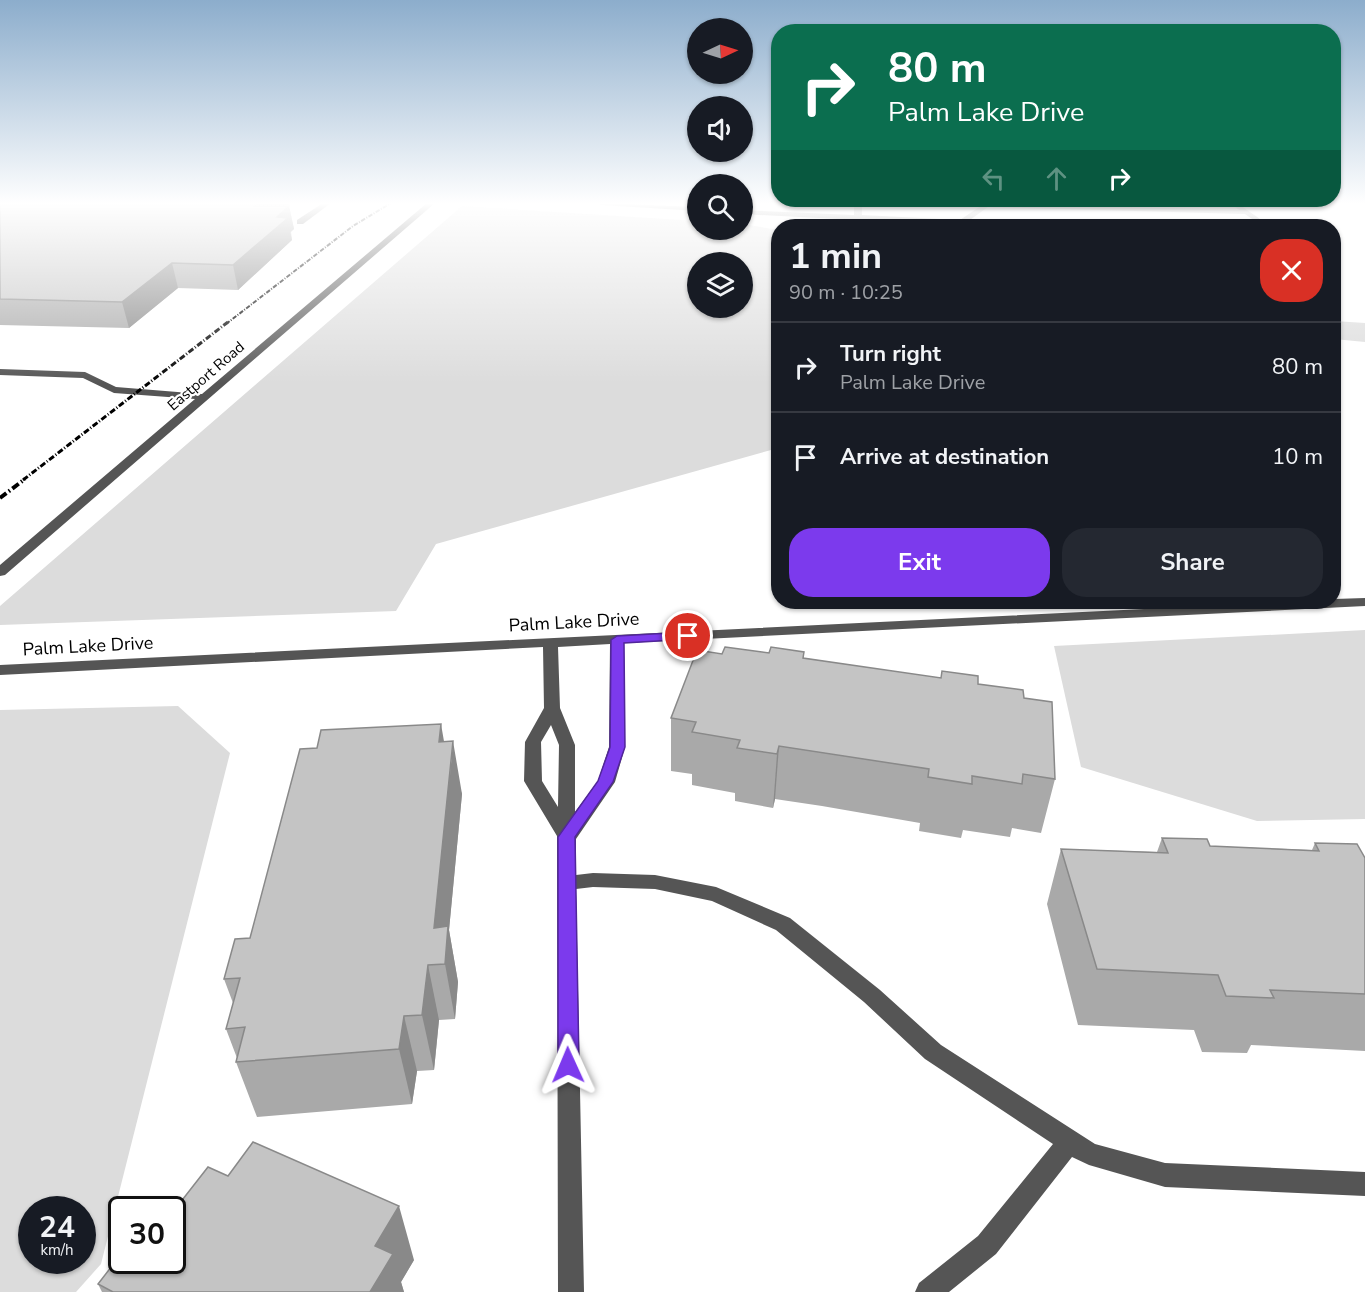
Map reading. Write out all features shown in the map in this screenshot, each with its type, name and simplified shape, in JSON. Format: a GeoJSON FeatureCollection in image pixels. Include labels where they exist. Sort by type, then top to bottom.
{"type":"FeatureCollection","features":[{"type":"Feature","properties":{"kind":"street","name":"Eastport Road"},"geometry":{"type":"LineString","coordinates":[[0,572],[360,263]]}},
{"type":"Feature","properties":{"kind":"street"},"geometry":{"type":"LineString","coordinates":[[0,372],[85,375],[114,390],[204,397]]}},
{"type":"Feature","properties":{"kind":"street","name":"Palm Lake Drive"},"geometry":{"type":"LineString","coordinates":[[1341,603],[1365,602]]}},
{"type":"Feature","properties":{"kind":"street","name":"Palm Lake Drive"},"geometry":{"type":"LineString","coordinates":[[0,670],[1227,609]]}},
{"type":"Feature","properties":{"kind":"street"},"geometry":{"type":"LineString","coordinates":[[567,837],[606,782],[617,747],[617,640]]}},
{"type":"Feature","properties":{"kind":"street"},"geometry":{"type":"LineString","coordinates":[[550,643],[552,708],[567,746],[566,883],[571,1292]]}},
{"type":"Feature","properties":{"kind":"street"},"geometry":{"type":"LineString","coordinates":[[552,708],[532,742],[533,781],[567,837]]}},
{"type":"Feature","properties":{"kind":"street"},"geometry":{"type":"LineString","coordinates":[[566,883],[593,880],[655,882],[716,894],[783,924],[872,996],[933,1052],[1089,1154],[1166,1175],[1365,1184]]}},
{"type":"Feature","properties":{"kind":"street"},"geometry":{"type":"LineString","coordinates":[[928,1292],[987,1245],[1070,1141]]}},
{"type":"Feature","properties":{"kind":"shaded area"},"geometry":{"type":"Polygon","coordinates":[[[396,263],[687,263],[687,318],[753,318],[753,263],[771,263],[771,450],[436,544],[396,611],[0,625],[0,606],[396,263]]]}},
{"type":"Feature","properties":{"kind":"shaded area"},"geometry":{"type":"Polygon","coordinates":[[[1341,321],[1365,323],[1365,342],[1341,340],[1341,321]]]}},
{"type":"Feature","properties":{"kind":"shaded area"},"geometry":{"type":"Polygon","coordinates":[[[1365,630],[1365,819],[1257,821],[1081,767],[1054,646],[1365,630]]]}},
{"type":"Feature","properties":{"kind":"shaded area"},"geometry":{"type":"Polygon","coordinates":[[[178,706],[230,753],[118,1196],[108,1196],[108,1236],[101,1264],[96,1270],[96,1196],[18,1196],[18,1274],[92,1274],[76,1292],[0,1292],[0,710],[178,706]]]}},
{"type":"Feature","properties":{"kind":"building"},"geometry":{"type":"Polygon","coordinates":[[[0,263],[172,263],[122,302],[0,299],[0,263]]]}},
{"type":"Feature","properties":{"kind":"building"},"geometry":{"type":"Polygon","coordinates":[[[181,263],[235,263],[233,265],[181,263]]]}},
{"type":"Feature","properties":{"kind":"building"},"geometry":{"type":"Polygon","coordinates":[[[725,647],[769,653],[771,647],[804,652],[803,658],[941,678],[942,671],[978,676],[978,684],[1023,690],[1024,698],[1052,702],[1055,779],[1023,774],[1022,784],[972,776],[972,784],[928,777],[929,769],[779,746],[777,754],[737,748],[740,740],[692,732],[696,722],[671,718],[697,650],[722,654],[725,647]]]}},
{"type":"Feature","properties":{"kind":"building"},"geometry":{"type":"Polygon","coordinates":[[[441,724],[439,742],[453,741],[434,928],[448,926],[445,964],[428,965],[422,1015],[404,1016],[399,1049],[236,1062],[245,1027],[226,1029],[240,978],[224,979],[235,939],[250,938],[300,749],[317,748],[321,730],[441,724]]]}},
{"type":"Feature","properties":{"kind":"building"},"geometry":{"type":"Polygon","coordinates":[[[1162,838],[1207,839],[1210,846],[1319,851],[1315,843],[1357,844],[1365,858],[1365,994],[1270,990],[1274,998],[1226,996],[1218,975],[1097,969],[1061,849],[1168,853],[1162,838]]]}},
{"type":"Feature","properties":{"kind":"building"},"geometry":{"type":"Polygon","coordinates":[[[253,1142],[399,1206],[375,1246],[393,1254],[370,1292],[113,1292],[98,1284],[108,1271],[108,1274],[186,1274],[185,1196],[208,1167],[228,1176],[253,1142]]]}},
{"type":"Feature","properties":{"kind":"railway"},"geometry":{"type":"LineString","coordinates":[[226,324],[305,263]]}},
{"type":"Feature","properties":{"kind":"railway"},"geometry":{"type":"LineString","coordinates":[[23,480],[228,322]]}},
{"type":"Feature","properties":{"kind":"railway"},"geometry":{"type":"LineString","coordinates":[[0,498],[25,479]]}},
{"type":"Feature","properties":{"kind":"route"},"geometry":{"type":"LineString","coordinates":[[568,1065],[567,837],[606,782],[617,747],[617,640],[688,636]]}}]}
